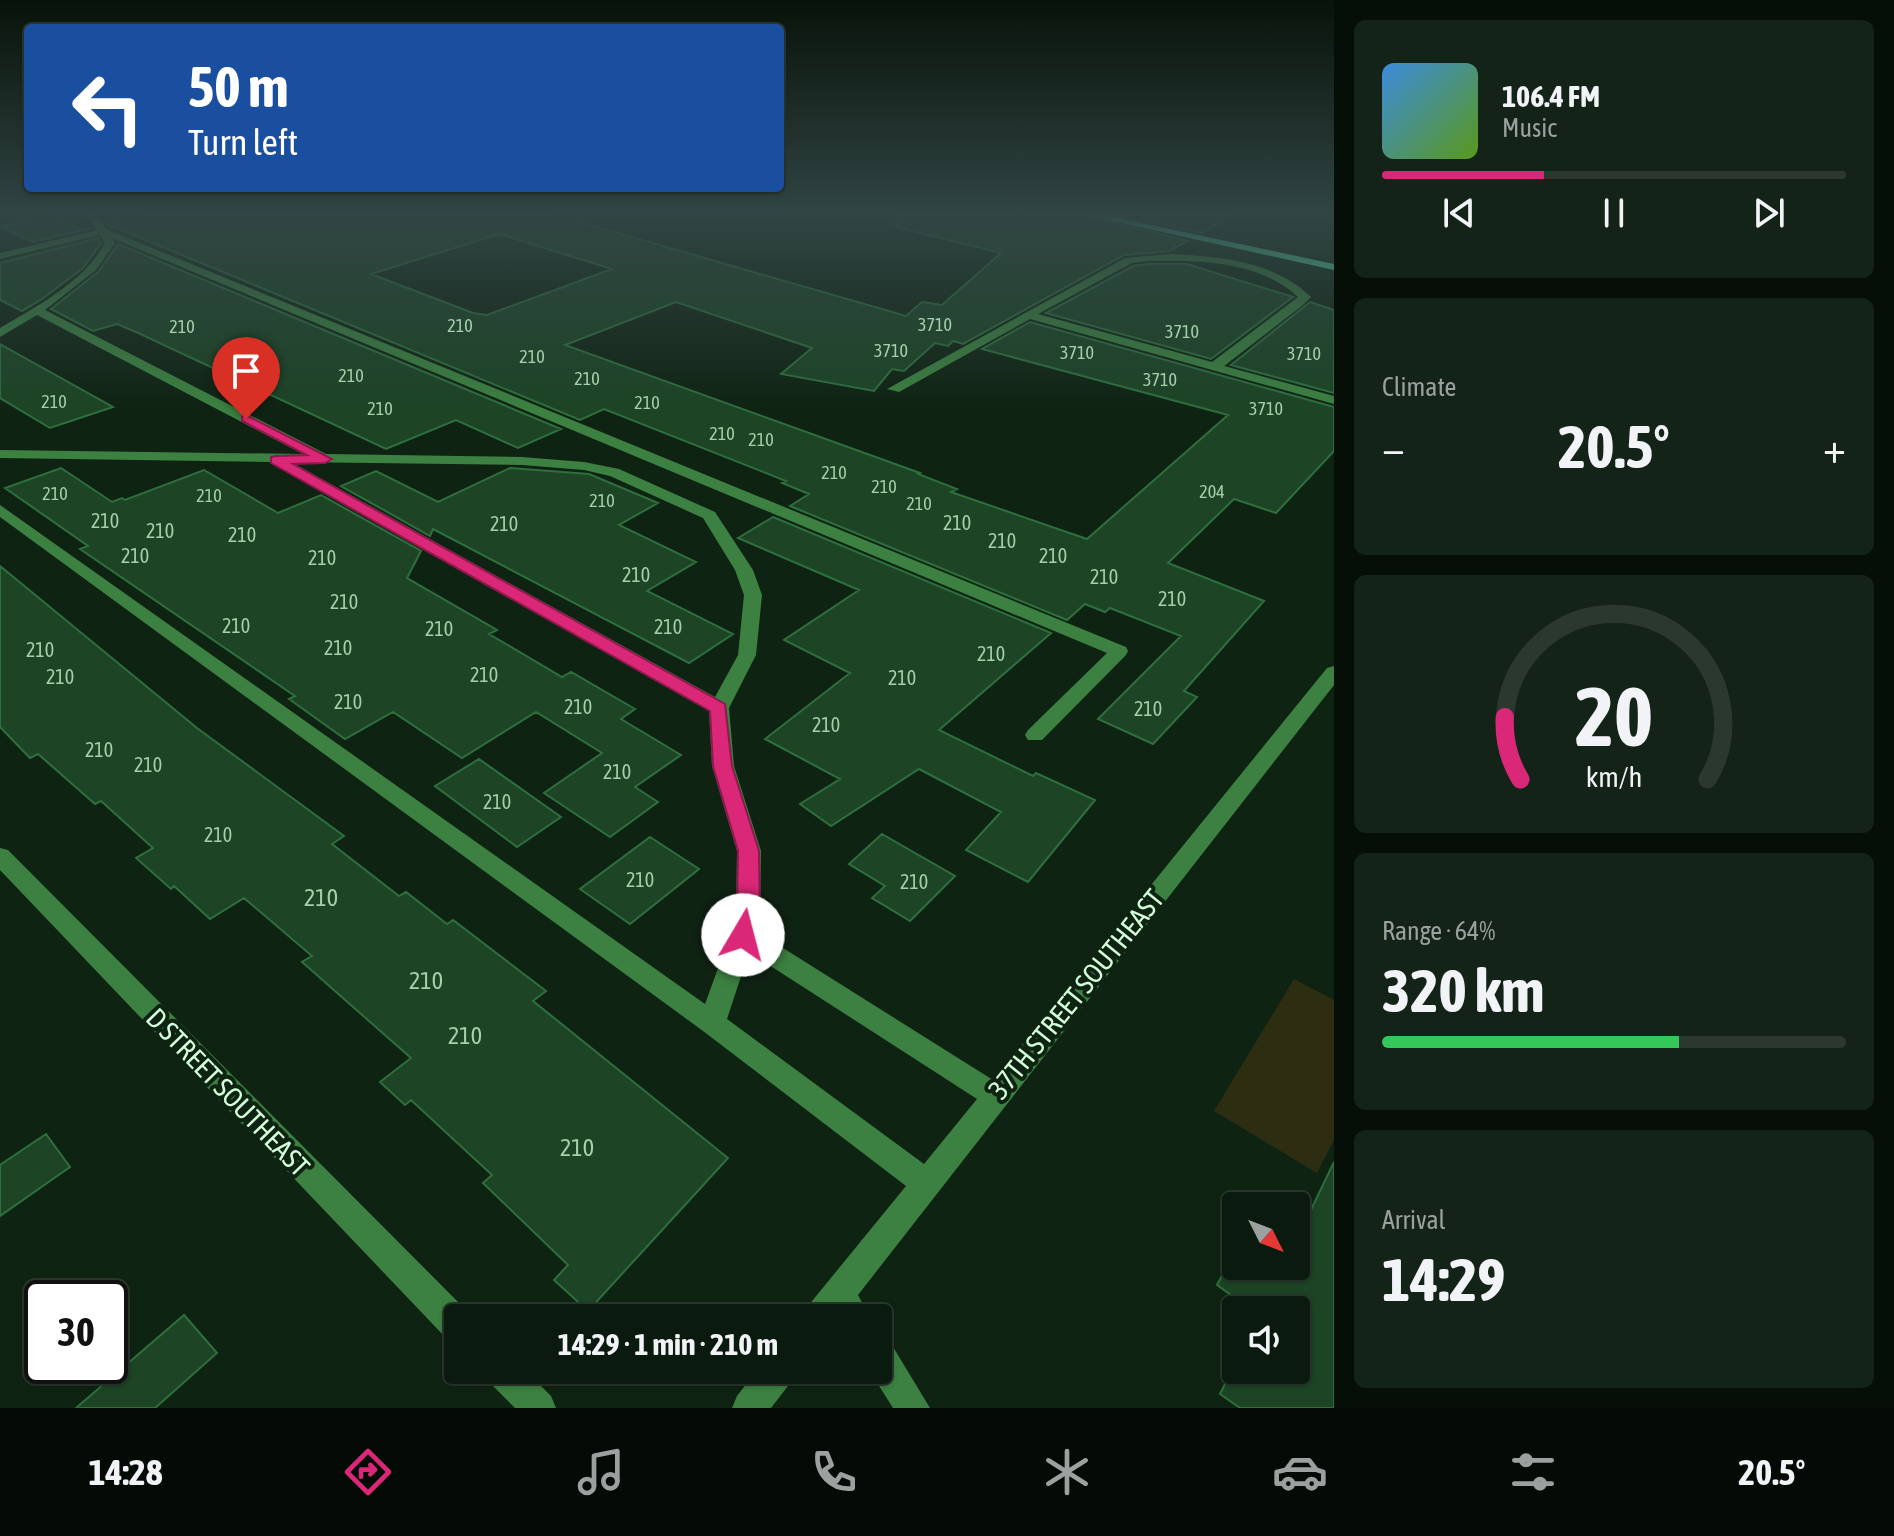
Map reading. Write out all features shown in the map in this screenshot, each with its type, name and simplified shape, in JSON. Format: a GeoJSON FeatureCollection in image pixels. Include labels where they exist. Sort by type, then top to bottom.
{"type":"FeatureCollection","features":[{"type":"Feature","properties":{"kind":"street"},"geometry":{"type":"LineString","coordinates":[[0,333],[79,280]]}},
{"type":"Feature","properties":{"kind":"street"},"geometry":{"type":"LineString","coordinates":[[220,280],[1119,651],[1035,735]]}},
{"type":"Feature","properties":{"kind":"street"},"geometry":{"type":"LineString","coordinates":[[894,389],[1092,280]]}},
{"type":"Feature","properties":{"kind":"street"},"geometry":{"type":"LineString","coordinates":[[1214,367],[1305,297],[1298,288],[1284,280]]}},
{"type":"Feature","properties":{"kind":"street"},"geometry":{"type":"LineString","coordinates":[[36,310],[325,459]]}},
{"type":"Feature","properties":{"kind":"street"},"geometry":{"type":"LineString","coordinates":[[1027,315],[1334,400]]}},
{"type":"Feature","properties":{"kind":"street"},"geometry":{"type":"LineString","coordinates":[[0,454],[522,461],[584,466],[614,472],[709,515],[744,570],[753,595],[747,655],[719,708],[723,766],[749,851],[748,919],[712,1023]]}},
{"type":"Feature","properties":{"kind":"street"},"geometry":{"type":"LineString","coordinates":[[276,460],[719,708]]}},
{"type":"Feature","properties":{"kind":"street"},"geometry":{"type":"LineString","coordinates":[[709,515],[743,497]]}},
{"type":"Feature","properties":{"kind":"street"},"geometry":{"type":"LineString","coordinates":[[0,510],[712,1023],[926,1183]]}},
{"type":"Feature","properties":{"kind":"street","name":"37TH STREET SOUTHEAST"},"geometry":{"type":"LineString","coordinates":[[842,1304],[926,1183],[1333,675]]}},
{"type":"Feature","properties":{"kind":"street","name":"D STREET SOUTHEAST"},"geometry":{"type":"LineString","coordinates":[[0,856],[444,1312]]}},
{"type":"Feature","properties":{"kind":"street"},"geometry":{"type":"LineString","coordinates":[[743,935],[995,1096]]}},
{"type":"Feature","properties":{"kind":"street"},"geometry":{"type":"LineString","coordinates":[[892,1376],[913,1408]]}},
{"type":"Feature","properties":{"kind":"street"},"geometry":{"type":"LineString","coordinates":[[515,1384],[539,1408]]}},
{"type":"Feature","properties":{"kind":"street"},"geometry":{"type":"LineString","coordinates":[[749,1408],[768,1384]]}},
{"type":"Feature","properties":{"kind":"shaded area"},"geometry":{"type":"Polygon","coordinates":[[[1294,979],[1334,1000],[1334,1140],[1317,1173],[1214,1111],[1294,979]]]}},
{"type":"Feature","properties":{"kind":"building"},"geometry":{"type":"Polygon","coordinates":[[[0,280],[68,280],[22,311],[0,300],[0,280]]]}},
{"type":"Feature","properties":{"kind":"building"},"geometry":{"type":"Polygon","coordinates":[[[88,280],[204,280],[561,429],[518,448],[456,420],[386,449],[117,324],[93,331],[51,309],[88,280]]]}},
{"type":"Feature","properties":{"kind":"building"},"geometry":{"type":"Polygon","coordinates":[[[241,280],[386,280],[473,313],[487,315],[583,280],[780,280],[906,316],[922,302],[942,305],[971,280],[1079,280],[963,344],[953,341],[948,346],[935,343],[904,371],[892,369],[874,391],[781,374],[812,348],[676,302],[565,345],[920,473],[957,489],[951,492],[1087,539],[1228,415],[982,349],[1030,322],[1334,407],[1334,451],[1276,513],[1234,499],[1168,563],[1264,601],[1184,691],[1197,697],[1153,744],[1098,719],[1181,636],[1110,608],[1105,612],[1085,604],[1067,620],[790,506],[809,494],[782,483],[786,481],[604,409],[580,420],[241,280]]]}},
{"type":"Feature","properties":{"kind":"building"},"geometry":{"type":"Polygon","coordinates":[[[1108,280],[1237,280],[1293,297],[1211,359],[1046,313],[1108,280]]]}},
{"type":"Feature","properties":{"kind":"building"},"geometry":{"type":"Polygon","coordinates":[[[1310,302],[1334,310],[1334,393],[1231,365],[1310,302]]]}},
{"type":"Feature","properties":{"kind":"building"},"geometry":{"type":"Polygon","coordinates":[[[0,344],[113,407],[50,428],[0,398],[0,344]]]}},
{"type":"Feature","properties":{"kind":"building"},"geometry":{"type":"Polygon","coordinates":[[[61,468],[112,502],[204,470],[278,513],[321,495],[421,551],[407,578],[497,630],[489,634],[562,677],[571,672],[635,709],[621,719],[681,755],[635,787],[658,802],[610,837],[544,793],[602,753],[536,712],[462,758],[393,712],[345,739],[289,699],[295,696],[80,549],[88,546],[5,488],[61,468]]]}},
{"type":"Feature","properties":{"kind":"building"},"geometry":{"type":"Polygon","coordinates":[[[510,468],[589,474],[658,503],[619,525],[696,562],[647,591],[733,634],[689,663],[433,529],[430,536],[341,486],[376,471],[438,502],[510,468]]]}},
{"type":"Feature","properties":{"kind":"building"},"geometry":{"type":"Polygon","coordinates":[[[773,517],[1051,633],[939,730],[1033,776],[1036,773],[1095,800],[1028,882],[966,850],[1001,812],[919,769],[831,826],[800,804],[840,779],[765,739],[850,673],[784,640],[859,590],[738,538],[773,517]]]}},
{"type":"Feature","properties":{"kind":"building"},"geometry":{"type":"Polygon","coordinates":[[[0,566],[197,728],[344,836],[332,844],[399,896],[406,892],[447,924],[453,920],[546,991],[533,1001],[728,1158],[594,1304],[580,1304],[554,1280],[568,1265],[483,1183],[492,1175],[411,1100],[405,1105],[380,1082],[411,1058],[302,962],[312,956],[244,898],[210,919],[174,886],[171,889],[136,858],[153,848],[101,801],[95,804],[38,754],[30,758],[0,727],[0,566]]]}},
{"type":"Feature","properties":{"kind":"building"},"geometry":{"type":"Polygon","coordinates":[[[479,759],[561,817],[517,847],[435,786],[479,759]]]}},
{"type":"Feature","properties":{"kind":"building"},"geometry":{"type":"Polygon","coordinates":[[[882,834],[955,876],[910,921],[872,898],[885,886],[849,864],[882,834]]]}},
{"type":"Feature","properties":{"kind":"building"},"geometry":{"type":"Polygon","coordinates":[[[650,837],[699,869],[630,924],[580,889],[650,837]]]}},
{"type":"Feature","properties":{"kind":"building"},"geometry":{"type":"Polygon","coordinates":[[[46,1134],[70,1167],[0,1216],[0,1165],[46,1134]]]}},
{"type":"Feature","properties":{"kind":"building"},"geometry":{"type":"Polygon","coordinates":[[[1334,1162],[1334,1408],[1240,1408],[1220,1394],[1225,1384],[1310,1384],[1310,1296],[1232,1296],[1217,1285],[1222,1276],[1222,1280],[1310,1280],[1310,1212],[1334,1162]]]}},
{"type":"Feature","properties":{"kind":"building"},"geometry":{"type":"Polygon","coordinates":[[[184,1315],[217,1353],[155,1408],[76,1408],[104,1384],[128,1384],[128,1363],[184,1315]]]}},
{"type":"Feature","properties":{"kind":"route"},"geometry":{"type":"LineString","coordinates":[[246,419],[325,459],[276,460],[719,708],[723,766],[749,851],[748,919],[743,935]]}}]}
